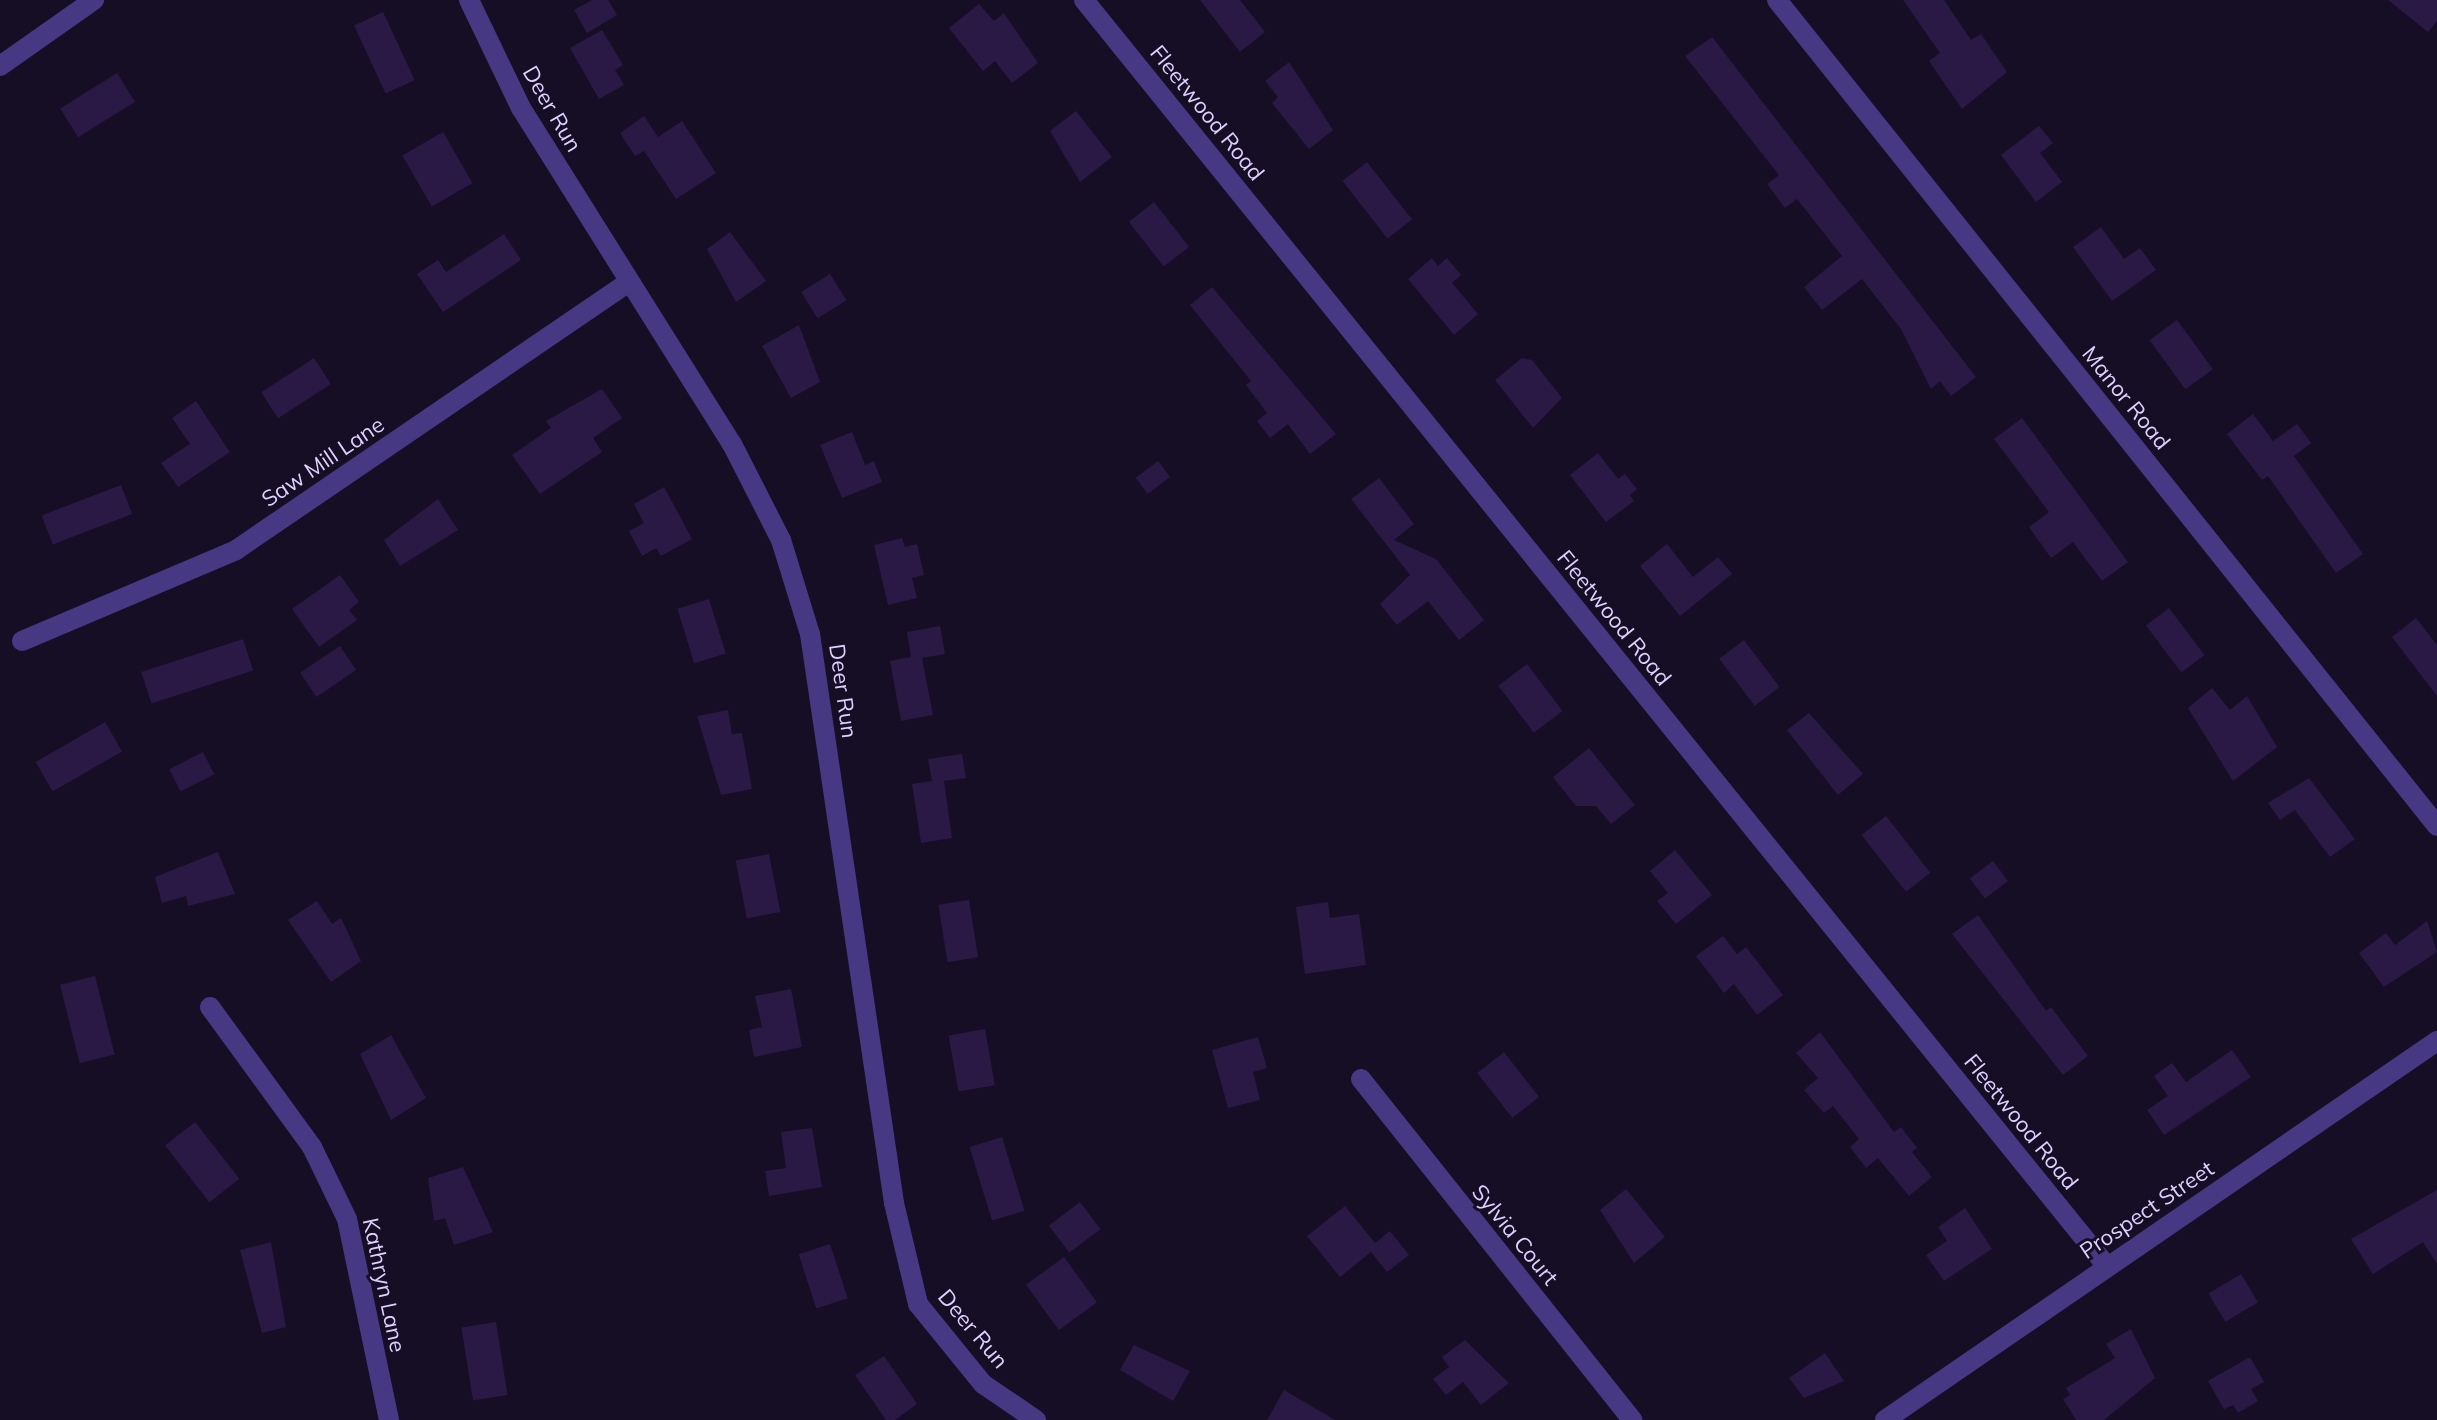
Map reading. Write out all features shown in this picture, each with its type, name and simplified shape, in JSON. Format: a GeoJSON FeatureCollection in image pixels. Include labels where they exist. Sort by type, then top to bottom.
{"type":"FeatureCollection","features":[{"type":"Feature","properties":{"kind":"street"},"geometry":{"type":"LineString","coordinates":[[0,66],[94,0]]}},
{"type":"Feature","properties":{"kind":"street","name":"Deer Run"},"geometry":{"type":"LineString","coordinates":[[469,0],[521,108],[732,444],[781,540],[810,634],[894,1203],[918,1304],[983,1384],[1036,1420]]}},
{"type":"Feature","properties":{"kind":"street","name":"Fleetwood Road"},"geometry":{"type":"LineString","coordinates":[[1084,0],[2106,1265]]}},
{"type":"Feature","properties":{"kind":"street","name":"Manor Road"},"geometry":{"type":"LineString","coordinates":[[1777,0],[2437,826]]}},
{"type":"Feature","properties":{"kind":"street","name":"Saw Mill Lane"},"geometry":{"type":"LineString","coordinates":[[22,641],[236,550],[629,282]]}},
{"type":"Feature","properties":{"kind":"street","name":"Kathryn Lane"},"geometry":{"type":"LineString","coordinates":[[210,1007],[312,1147],[347,1219],[389,1420]]}},
{"type":"Feature","properties":{"kind":"street","name":"Prospect Street"},"geometry":{"type":"LineString","coordinates":[[1885,1420],[2106,1265],[2437,1041]]}},
{"type":"Feature","properties":{"kind":"street","name":"Sylvia Court"},"geometry":{"type":"LineString","coordinates":[[1361,1079],[1632,1420]]}},
{"type":"Feature","properties":{"kind":"building"},"geometry":{"type":"Polygon","coordinates":[[[592,0],[608,0],[617,15],[587,33],[574,10],[592,0]]]}},
{"type":"Feature","properties":{"kind":"building"},"geometry":{"type":"Polygon","coordinates":[[[1200,0],[1240,0],[1265,32],[1240,52],[1200,0]]]}},
{"type":"Feature","properties":{"kind":"building"},"geometry":{"type":"Polygon","coordinates":[[[1903,0],[1944,0],[1971,40],[1981,34],[2007,72],[1962,109],[1929,61],[1940,53],[1903,0]]]}},
{"type":"Feature","properties":{"kind":"building"},"geometry":{"type":"Polygon","coordinates":[[[2388,0],[2437,0],[2437,21],[2428,32],[2388,0]]]}},
{"type":"Feature","properties":{"kind":"building"},"geometry":{"type":"Polygon","coordinates":[[[979,4],[994,21],[1004,13],[1038,63],[1012,83],[995,61],[983,71],[949,28],[979,4]]]}},
{"type":"Feature","properties":{"kind":"building"},"geometry":{"type":"Polygon","coordinates":[[[383,12],[415,80],[386,93],[354,26],[383,12]]]}},
{"type":"Feature","properties":{"kind":"building"},"geometry":{"type":"Polygon","coordinates":[[[602,30],[623,65],[615,70],[624,85],[599,99],[570,48],[602,30]]]}},
{"type":"Feature","properties":{"kind":"building"},"geometry":{"type":"Polygon","coordinates":[[[1712,37],[1976,377],[1951,396],[1940,381],[1931,389],[1901,329],[1862,279],[1822,310],[1804,287],[1842,256],[1797,199],[1785,208],[1767,184],[1779,175],[1685,56],[1712,37]]]}},
{"type":"Feature","properties":{"kind":"building"},"geometry":{"type":"Polygon","coordinates":[[[1289,62],[1333,130],[1309,149],[1272,103],[1278,97],[1265,81],[1289,62]]]}},
{"type":"Feature","properties":{"kind":"building"},"geometry":{"type":"Polygon","coordinates":[[[117,73],[135,102],[78,137],[60,109],[117,73]]]}},
{"type":"Feature","properties":{"kind":"building"},"geometry":{"type":"Polygon","coordinates":[[[1076,111],[1112,157],[1080,182],[1050,131],[1076,111]]]}},
{"type":"Feature","properties":{"kind":"building"},"geometry":{"type":"Polygon","coordinates":[[[644,116],[658,137],[682,121],[716,173],[676,199],[644,151],[635,156],[620,133],[644,116]]]}},
{"type":"Feature","properties":{"kind":"building"},"geometry":{"type":"Polygon","coordinates":[[[2039,126],[2053,143],[2040,153],[2062,182],[2036,202],[2001,155],[2039,126]]]}},
{"type":"Feature","properties":{"kind":"building"},"geometry":{"type":"Polygon","coordinates":[[[443,132],[472,183],[432,207],[402,156],[443,132]]]}},
{"type":"Feature","properties":{"kind":"building"},"geometry":{"type":"Polygon","coordinates":[[[1367,162],[1412,220],[1388,239],[1343,181],[1367,162]]]}},
{"type":"Feature","properties":{"kind":"building"},"geometry":{"type":"Polygon","coordinates":[[[1154,202],[1189,247],[1164,267],[1129,222],[1154,202]]]}},
{"type":"Feature","properties":{"kind":"building"},"geometry":{"type":"Polygon","coordinates":[[[2101,227],[2124,259],[2140,248],[2156,270],[2112,301],[2073,247],[2101,227]]]}},
{"type":"Feature","properties":{"kind":"building"},"geometry":{"type":"Polygon","coordinates":[[[730,232],[766,281],[736,302],[707,249],[730,232]]]}},
{"type":"Feature","properties":{"kind":"building"},"geometry":{"type":"Polygon","coordinates":[[[504,234],[521,260],[443,312],[417,274],[438,260],[446,272],[504,234]]]}},
{"type":"Feature","properties":{"kind":"building"},"geometry":{"type":"Polygon","coordinates":[[[1432,258],[1438,266],[1447,258],[1461,275],[1452,283],[1478,314],[1454,335],[1408,279],[1432,258]]]}},
{"type":"Feature","properties":{"kind":"building"},"geometry":{"type":"Polygon","coordinates":[[[830,274],[846,300],[818,318],[801,292],[830,274]]]}},
{"type":"Feature","properties":{"kind":"building"},"geometry":{"type":"Polygon","coordinates":[[[1212,287],[1336,434],[1310,454],[1288,424],[1270,438],[1257,421],[1267,413],[1246,385],[1251,381],[1190,305],[1212,287]]]}},
{"type":"Feature","properties":{"kind":"building"},"geometry":{"type":"Polygon","coordinates":[[[2177,320],[2213,369],[2185,389],[2149,340],[2177,320]]]}},
{"type":"Feature","properties":{"kind":"building"},"geometry":{"type":"Polygon","coordinates":[[[799,325],[820,382],[791,398],[762,346],[799,325]]]}},
{"type":"Feature","properties":{"kind":"building"},"geometry":{"type":"Polygon","coordinates":[[[314,358],[331,384],[278,418],[261,392],[314,358]]]}},
{"type":"Feature","properties":{"kind":"building"},"geometry":{"type":"Polygon","coordinates":[[[1522,358],[1532,360],[1562,398],[1533,428],[1495,380],[1522,358]]]}},
{"type":"Feature","properties":{"kind":"building"},"geometry":{"type":"Polygon","coordinates":[[[602,389],[622,418],[593,438],[602,452],[540,494],[512,455],[551,428],[546,421],[602,389]]]}},
{"type":"Feature","properties":{"kind":"building"},"geometry":{"type":"Polygon","coordinates":[[[196,401],[230,452],[178,487],[161,463],[190,444],[172,418],[196,401]]]}},
{"type":"Feature","properties":{"kind":"building"},"geometry":{"type":"Polygon","coordinates":[[[2253,414],[2273,441],[2297,424],[2311,443],[2294,456],[2363,554],[2336,573],[2268,476],[2262,480],[2227,434],[2253,414]]]}},
{"type":"Feature","properties":{"kind":"building"},"geometry":{"type":"Polygon","coordinates":[[[2022,418],[2128,562],[2102,581],[2073,542],[2051,558],[2029,527],[2049,512],[1994,439],[2022,418]]]}},
{"type":"Feature","properties":{"kind":"building"},"geometry":{"type":"Polygon","coordinates":[[[852,432],[865,465],[874,461],[882,482],[842,498],[820,445],[852,432]]]}},
{"type":"Feature","properties":{"kind":"building"},"geometry":{"type":"Polygon","coordinates":[[[1598,453],[1618,479],[1625,474],[1637,489],[1630,495],[1634,501],[1606,522],[1570,475],[1598,453]]]}},
{"type":"Feature","properties":{"kind":"building"},"geometry":{"type":"Polygon","coordinates":[[[1158,461],[1170,477],[1148,494],[1136,478],[1158,461]]]}},
{"type":"Feature","properties":{"kind":"building"},"geometry":{"type":"Polygon","coordinates":[[[1379,478],[1414,524],[1394,540],[1436,559],[1484,620],[1459,640],[1428,601],[1397,625],[1380,604],[1410,575],[1351,499],[1379,478]]]}},
{"type":"Feature","properties":{"kind":"building"},"geometry":{"type":"Polygon","coordinates":[[[121,485],[132,514],[53,544],[42,515],[121,485]]]}},
{"type":"Feature","properties":{"kind":"building"},"geometry":{"type":"Polygon","coordinates":[[[664,487],[692,539],[661,556],[656,548],[642,556],[629,531],[644,523],[634,504],[664,487]]]}},
{"type":"Feature","properties":{"kind":"building"},"geometry":{"type":"Polygon","coordinates":[[[438,499],[458,530],[400,566],[384,540],[438,499]]]}},
{"type":"Feature","properties":{"kind":"building"},"geometry":{"type":"Polygon","coordinates":[[[902,538],[905,547],[917,544],[924,575],[912,578],[917,598],[888,605],[874,545],[902,538]]]}},
{"type":"Feature","properties":{"kind":"building"},"geometry":{"type":"Polygon","coordinates":[[[1667,544],[1693,577],[1718,557],[1732,574],[1680,616],[1640,566],[1667,544]]]}},
{"type":"Feature","properties":{"kind":"building"},"geometry":{"type":"Polygon","coordinates":[[[340,575],[359,602],[349,610],[357,620],[319,647],[292,609],[340,575]]]}},
{"type":"Feature","properties":{"kind":"building"},"geometry":{"type":"Polygon","coordinates":[[[709,599],[726,654],[694,663],[677,609],[709,599]]]}},
{"type":"Feature","properties":{"kind":"building"},"geometry":{"type":"Polygon","coordinates":[[[2169,608],[2205,655],[2181,673],[2146,625],[2169,608]]]}},
{"type":"Feature","properties":{"kind":"building"},"geometry":{"type":"Polygon","coordinates":[[[2416,618],[2437,645],[2437,696],[2392,637],[2416,618]]]}},
{"type":"Feature","properties":{"kind":"building"},"geometry":{"type":"Polygon","coordinates":[[[940,626],[945,654],[922,658],[933,715],[901,721],[890,661],[911,657],[907,632],[940,626]]]}},
{"type":"Feature","properties":{"kind":"building"},"geometry":{"type":"Polygon","coordinates":[[[243,639],[253,670],[151,703],[141,672],[243,639]]]}},
{"type":"Feature","properties":{"kind":"building"},"geometry":{"type":"Polygon","coordinates":[[[1744,640],[1780,687],[1755,706],[1719,659],[1744,640]]]}},
{"type":"Feature","properties":{"kind":"building"},"geometry":{"type":"Polygon","coordinates":[[[340,646],[356,670],[316,697],[300,673],[340,646]]]}},
{"type":"Feature","properties":{"kind":"building"},"geometry":{"type":"Polygon","coordinates":[[[1527,664],[1563,711],[1534,733],[1498,686],[1527,664]]]}},
{"type":"Feature","properties":{"kind":"building"},"geometry":{"type":"Polygon","coordinates":[[[2212,688],[2230,710],[2247,696],[2277,747],[2233,781],[2188,708],[2212,688]]]}},
{"type":"Feature","properties":{"kind":"building"},"geometry":{"type":"Polygon","coordinates":[[[728,710],[732,734],[742,733],[752,789],[721,795],[697,716],[728,710]]]}},
{"type":"Feature","properties":{"kind":"building"},"geometry":{"type":"Polygon","coordinates":[[[1809,713],[1863,774],[1838,795],[1787,730],[1809,713]]]}},
{"type":"Feature","properties":{"kind":"building"},"geometry":{"type":"Polygon","coordinates":[[[105,722],[122,751],[53,791],[36,762],[105,722]]]}},
{"type":"Feature","properties":{"kind":"building"},"geometry":{"type":"Polygon","coordinates":[[[1589,748],[1635,805],[1611,824],[1596,806],[1576,806],[1553,777],[1589,748]]]}},
{"type":"Feature","properties":{"kind":"building"},"geometry":{"type":"Polygon","coordinates":[[[203,752],[214,774],[180,792],[169,769],[203,752]]]}},
{"type":"Feature","properties":{"kind":"building"},"geometry":{"type":"Polygon","coordinates":[[[962,754],[966,778],[944,781],[952,838],[921,843],[912,784],[932,781],[928,759],[962,754]]]}},
{"type":"Feature","properties":{"kind":"building"},"geometry":{"type":"Polygon","coordinates":[[[2309,778],[2355,839],[2330,857],[2295,810],[2280,820],[2268,803],[2309,778]]]}},
{"type":"Feature","properties":{"kind":"building"},"geometry":{"type":"Polygon","coordinates":[[[1886,816],[1930,873],[1906,892],[1862,835],[1886,816]]]}},
{"type":"Feature","properties":{"kind":"building"},"geometry":{"type":"Polygon","coordinates":[[[1675,850],[1712,895],[1676,924],[1657,901],[1668,893],[1650,871],[1675,850]]]}},
{"type":"Feature","properties":{"kind":"building"},"geometry":{"type":"Polygon","coordinates":[[[218,852],[235,894],[188,906],[186,896],[162,903],[155,877],[218,852]]]}},
{"type":"Feature","properties":{"kind":"building"},"geometry":{"type":"Polygon","coordinates":[[[769,854],[780,912],[747,918],[736,860],[769,854]]]}},
{"type":"Feature","properties":{"kind":"building"},"geometry":{"type":"Polygon","coordinates":[[[1993,861],[2008,881],[1985,898],[1970,878],[1993,861]]]}},
{"type":"Feature","properties":{"kind":"building"},"geometry":{"type":"Polygon","coordinates":[[[969,900],[978,957],[947,962],[938,905],[969,900]]]}},
{"type":"Feature","properties":{"kind":"building"},"geometry":{"type":"Polygon","coordinates":[[[317,901],[332,924],[341,918],[361,961],[331,982],[288,920],[317,901]]]}},
{"type":"Feature","properties":{"kind":"building"},"geometry":{"type":"Polygon","coordinates":[[[1328,902],[1330,918],[1359,914],[1366,965],[1305,974],[1296,907],[1328,902]]]}},
{"type":"Feature","properties":{"kind":"building"},"geometry":{"type":"Polygon","coordinates":[[[1978,915],[2046,1011],[2051,1007],[2088,1056],[2063,1075],[1952,934],[1978,915]]]}},
{"type":"Feature","properties":{"kind":"building"},"geometry":{"type":"Polygon","coordinates":[[[2427,921],[2437,952],[2384,987],[2359,953],[2386,933],[2395,945],[2427,921]]]}},
{"type":"Feature","properties":{"kind":"building"},"geometry":{"type":"Polygon","coordinates":[[[1723,936],[1737,954],[1746,947],[1783,995],[1757,1015],[1734,984],[1724,993],[1696,956],[1723,936]]]}},
{"type":"Feature","properties":{"kind":"building"},"geometry":{"type":"Polygon","coordinates":[[[95,976],[115,1055],[80,1063],[60,985],[95,976]]]}},
{"type":"Feature","properties":{"kind":"building"},"geometry":{"type":"Polygon","coordinates":[[[791,989],[802,1047],[754,1057],[749,1030],[762,1027],[755,996],[791,989]]]}},
{"type":"Feature","properties":{"kind":"building"},"geometry":{"type":"Polygon","coordinates":[[[985,1029],[995,1085],[958,1092],[949,1035],[985,1029]]]}},
{"type":"Feature","properties":{"kind":"building"},"geometry":{"type":"Polygon","coordinates":[[[1820,1032],[1894,1132],[1901,1127],[1917,1148],[1912,1152],[1932,1177],[1909,1196],[1878,1158],[1866,1168],[1850,1147],[1859,1139],[1833,1106],[1824,1113],[1804,1090],[1818,1078],[1796,1053],[1820,1032]]]}},
{"type":"Feature","properties":{"kind":"building"},"geometry":{"type":"Polygon","coordinates":[[[391,1035],[426,1098],[391,1120],[360,1054],[391,1035]]]}},
{"type":"Feature","properties":{"kind":"building"},"geometry":{"type":"Polygon","coordinates":[[[1258,1037],[1267,1068],[1253,1072],[1260,1100],[1228,1108],[1212,1050],[1258,1037]]]}},
{"type":"Feature","properties":{"kind":"building"},"geometry":{"type":"Polygon","coordinates":[[[2232,1050],[2251,1077],[2164,1135],[2147,1110],[2168,1096],[2154,1076],[2172,1063],[2186,1082],[2232,1050]]]}},
{"type":"Feature","properties":{"kind":"building"},"geometry":{"type":"Polygon","coordinates":[[[1504,1052],[1539,1097],[1512,1118],[1477,1073],[1504,1052]]]}},
{"type":"Feature","properties":{"kind":"building"},"geometry":{"type":"Polygon","coordinates":[[[195,1122],[239,1179],[209,1202],[165,1145],[195,1122]]]}},
{"type":"Feature","properties":{"kind":"building"},"geometry":{"type":"Polygon","coordinates":[[[812,1128],[822,1187],[769,1196],[765,1171],[786,1168],[781,1132],[812,1128]]]}},
{"type":"Feature","properties":{"kind":"building"},"geometry":{"type":"Polygon","coordinates":[[[1002,1137],[1025,1211],[992,1221],[969,1147],[1002,1137]]]}},
{"type":"Feature","properties":{"kind":"building"},"geometry":{"type":"Polygon","coordinates":[[[463,1167],[493,1232],[454,1245],[445,1218],[434,1221],[428,1178],[463,1167]]]}},
{"type":"Feature","properties":{"kind":"building"},"geometry":{"type":"Polygon","coordinates":[[[1626,1189],[1665,1237],[1634,1263],[1600,1210],[1626,1189]]]}},
{"type":"Feature","properties":{"kind":"building"},"geometry":{"type":"Polygon","coordinates":[[[2437,1190],[2437,1264],[2423,1242],[2373,1274],[2351,1239],[2437,1190]]]}},
{"type":"Feature","properties":{"kind":"building"},"geometry":{"type":"Polygon","coordinates":[[[1080,1202],[1100,1229],[1069,1253],[1049,1225],[1080,1202]]]}},
{"type":"Feature","properties":{"kind":"building"},"geometry":{"type":"Polygon","coordinates":[[[1345,1206],[1375,1243],[1390,1231],[1409,1255],[1387,1272],[1371,1252],[1340,1277],[1307,1236],[1345,1206]]]}},
{"type":"Feature","properties":{"kind":"building"},"geometry":{"type":"Polygon","coordinates":[[[1965,1208],[1992,1249],[1944,1281],[1926,1255],[1947,1241],[1938,1227],[1965,1208]]]}},
{"type":"Feature","properties":{"kind":"building"},"geometry":{"type":"Polygon","coordinates":[[[271,1242],[286,1327],[262,1333],[240,1250],[271,1242]]]}},
{"type":"Feature","properties":{"kind":"building"},"geometry":{"type":"Polygon","coordinates":[[[830,1244],[848,1298],[816,1308],[799,1254],[830,1244]]]}},
{"type":"Feature","properties":{"kind":"building"},"geometry":{"type":"Polygon","coordinates":[[[1064,1257],[1097,1302],[1059,1330],[1026,1285],[1064,1257]]]}},
{"type":"Feature","properties":{"kind":"building"},"geometry":{"type":"Polygon","coordinates":[[[2241,1274],[2258,1302],[2225,1322],[2208,1294],[2241,1274]]]}},
{"type":"Feature","properties":{"kind":"building"},"geometry":{"type":"Polygon","coordinates":[[[496,1322],[508,1395],[473,1401],[461,1327],[496,1322]]]}},
{"type":"Feature","properties":{"kind":"building"},"geometry":{"type":"Polygon","coordinates":[[[2131,1329],[2155,1378],[2104,1420],[2076,1420],[2063,1399],[2070,1395],[2066,1388],[2115,1358],[2106,1344],[2131,1329]]]}},
{"type":"Feature","properties":{"kind":"building"},"geometry":{"type":"Polygon","coordinates":[[[1465,1340],[1509,1383],[1481,1405],[1463,1382],[1446,1395],[1433,1379],[1449,1367],[1442,1357],[1465,1340]]]}},
{"type":"Feature","properties":{"kind":"building"},"geometry":{"type":"Polygon","coordinates":[[[1134,1345],[1190,1371],[1173,1401],[1120,1370],[1134,1345]]]}},
{"type":"Feature","properties":{"kind":"building"},"geometry":{"type":"Polygon","coordinates":[[[1825,1353],[1844,1381],[1804,1398],[1789,1378],[1825,1353]]]}},
{"type":"Feature","properties":{"kind":"building"},"geometry":{"type":"Polygon","coordinates":[[[884,1356],[917,1404],[895,1420],[886,1420],[855,1375],[884,1356]]]}},
{"type":"Feature","properties":{"kind":"building"},"geometry":{"type":"Polygon","coordinates":[[[2250,1357],[2264,1382],[2251,1389],[2258,1401],[2238,1413],[2233,1405],[2224,1409],[2208,1381],[2250,1357]]]}},
{"type":"Feature","properties":{"kind":"building"},"geometry":{"type":"Polygon","coordinates":[[[1284,1390],[1335,1420],[1267,1420],[1284,1390]]]}}]}
